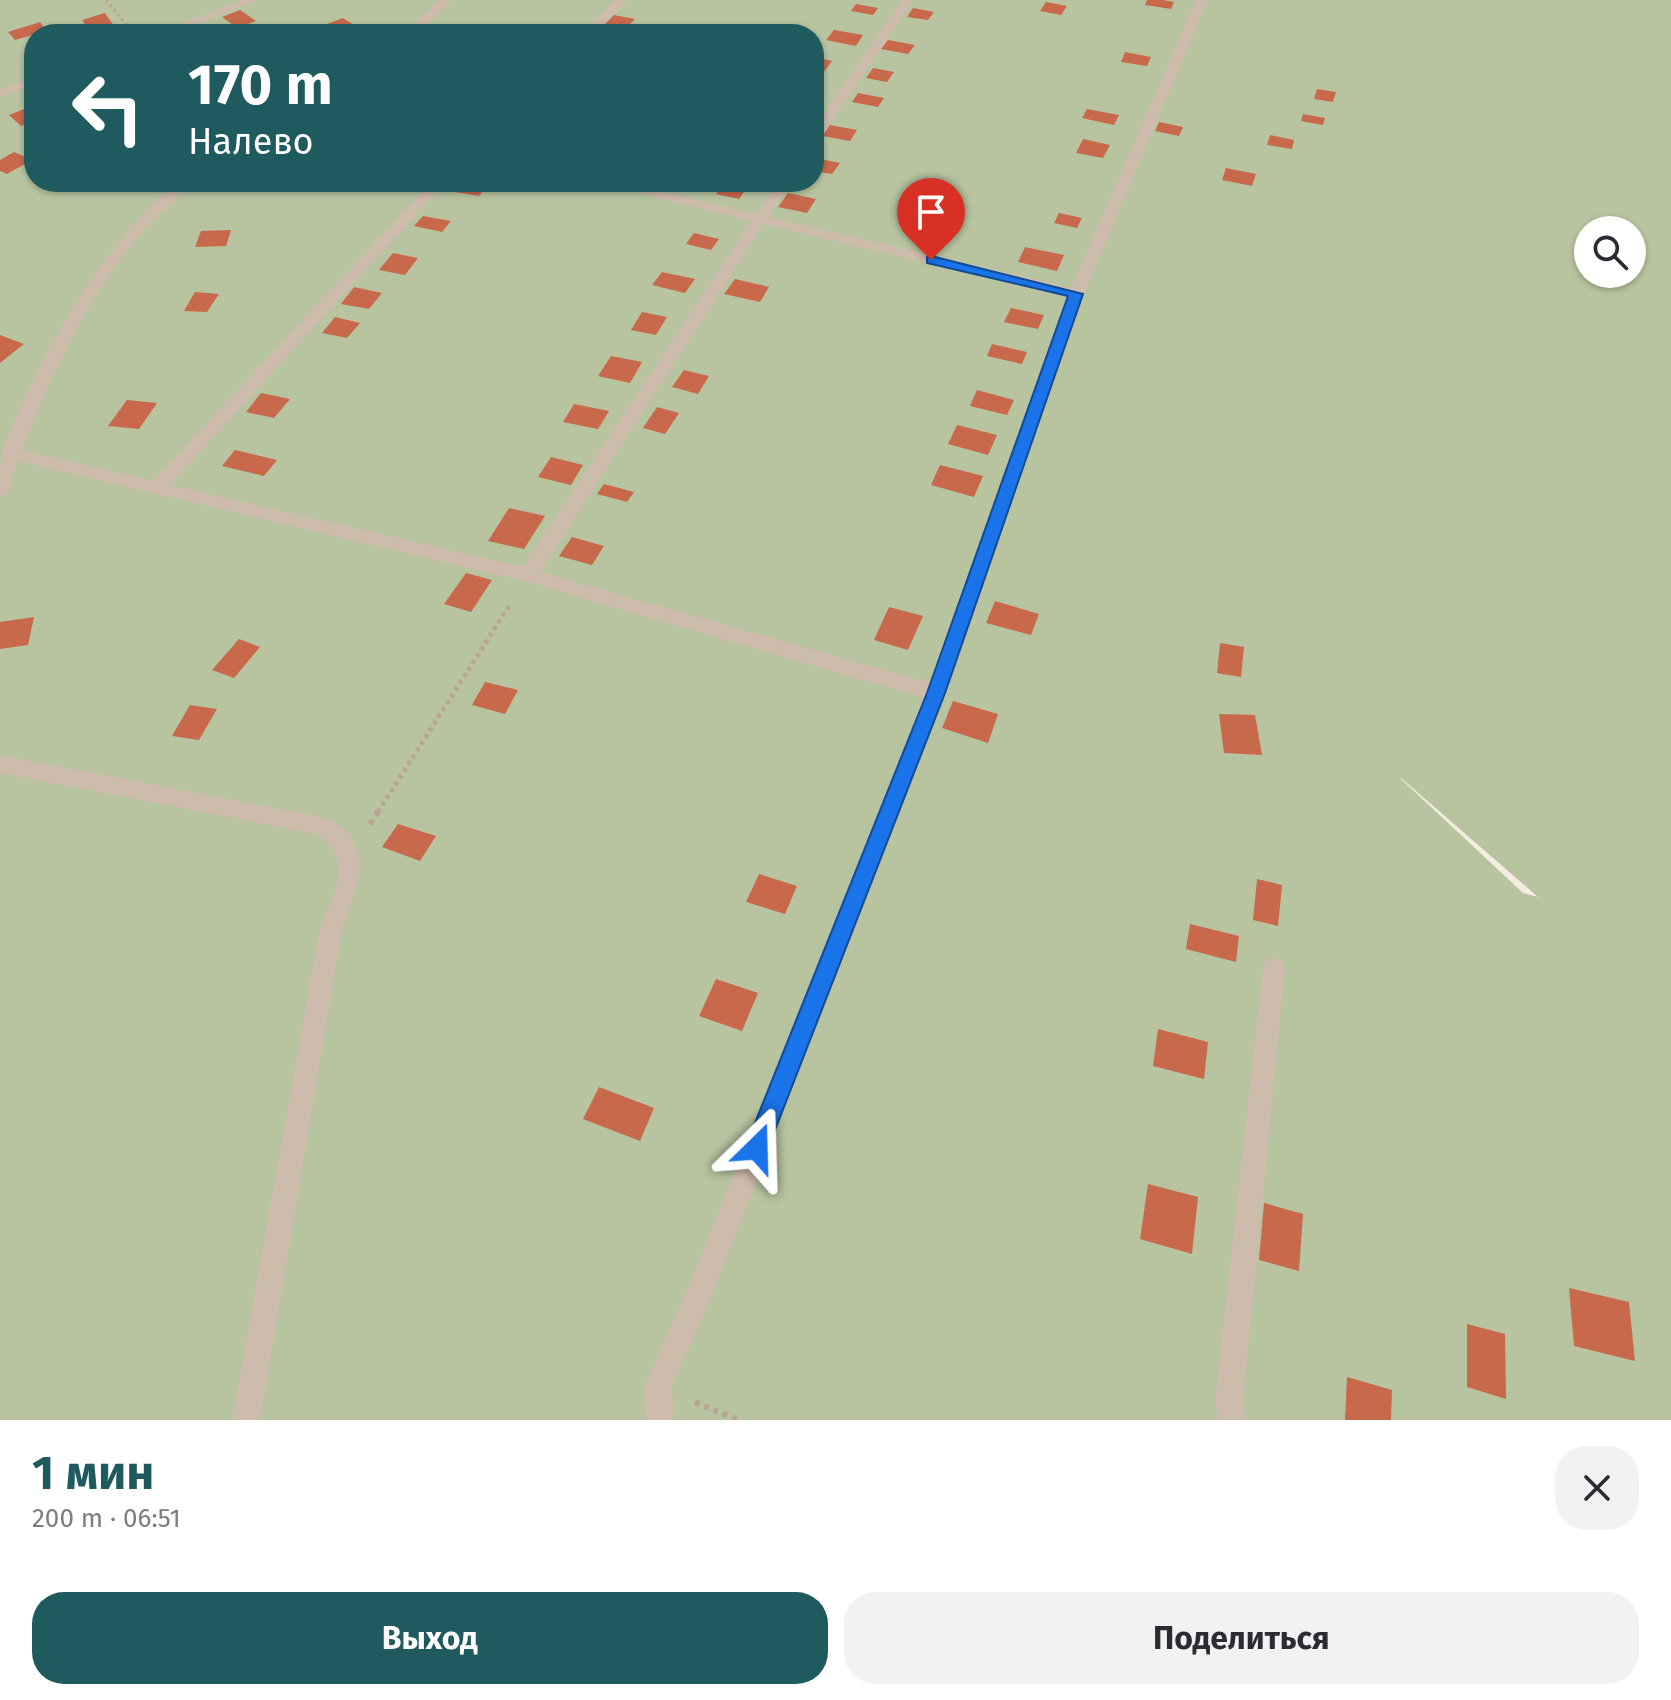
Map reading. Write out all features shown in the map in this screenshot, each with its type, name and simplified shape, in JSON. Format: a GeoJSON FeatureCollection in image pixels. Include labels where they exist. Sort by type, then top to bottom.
{"type":"FeatureCollection","features":[{"type":"Feature","properties":{"kind":"street"},"geometry":{"type":"LineString","coordinates":[[188,24],[252,0]]}},
{"type":"Feature","properties":{"kind":"street"},"geometry":{"type":"LineString","coordinates":[[421,24],[446,0]]}},
{"type":"Feature","properties":{"kind":"street"},"geometry":{"type":"LineString","coordinates":[[597,24],[622,0]]}},
{"type":"Feature","properties":{"kind":"street"},"geometry":{"type":"LineString","coordinates":[[824,123],[908,0]]}},
{"type":"Feature","properties":{"kind":"street"},"geometry":{"type":"LineString","coordinates":[[660,1420],[658,1387],[707,1276],[936,693],[1076,294],[1202,0]]}},
{"type":"Feature","properties":{"kind":"street"},"geometry":{"type":"LineString","coordinates":[[0,93],[24,85]]}},
{"type":"Feature","properties":{"kind":"street"},"geometry":{"type":"LineString","coordinates":[[0,492],[9,453],[68,329],[125,244],[175,192]]}},
{"type":"Feature","properties":{"kind":"street"},"geometry":{"type":"LineString","coordinates":[[157,488],[430,192]]}},
{"type":"Feature","properties":{"kind":"street"},"geometry":{"type":"LineString","coordinates":[[644,192],[1076,294]]}},
{"type":"Feature","properties":{"kind":"street"},"geometry":{"type":"LineString","coordinates":[[528,575],[777,192]]}},
{"type":"Feature","properties":{"kind":"street"},"geometry":{"type":"LineString","coordinates":[[9,453],[528,575],[936,693]]}},
{"type":"Feature","properties":{"kind":"street"},"geometry":{"type":"LineString","coordinates":[[0,764],[322,826],[342,837],[351,854],[348,884],[331,928],[246,1420]]}},
{"type":"Feature","properties":{"kind":"street"},"geometry":{"type":"LineString","coordinates":[[1232,1420],[1229,1401],[1274,968]]}},
{"type":"Feature","properties":{"kind":"path"},"geometry":{"type":"LineString","coordinates":[[106,0],[126,24]]}},
{"type":"Feature","properties":{"kind":"path"},"geometry":{"type":"LineString","coordinates":[[351,854],[528,575]]}},
{"type":"Feature","properties":{"kind":"green space"},"geometry":{"type":"Polygon","coordinates":[[[0,0],[1671,0],[1671,1420],[0,1420],[0,0]],[[1401,778],[1523,893],[1538,897],[1401,778]]]}},
{"type":"Feature","properties":{"kind":"building"},"geometry":{"type":"Polygon","coordinates":[[[1147,0],[1174,2],[1171,9],[1145,5],[1147,0]]]}},
{"type":"Feature","properties":{"kind":"building"},"geometry":{"type":"Polygon","coordinates":[[[1046,2],[1067,6],[1061,15],[1040,11],[1046,2]]]}},
{"type":"Feature","properties":{"kind":"building"},"geometry":{"type":"Polygon","coordinates":[[[856,4],[878,8],[873,15],[851,11],[856,4]]]}},
{"type":"Feature","properties":{"kind":"building"},"geometry":{"type":"Polygon","coordinates":[[[913,8],[934,12],[928,20],[907,17],[913,8]]]}},
{"type":"Feature","properties":{"kind":"building"},"geometry":{"type":"Polygon","coordinates":[[[240,10],[256,21],[232,24],[222,17],[240,10]]]}},
{"type":"Feature","properties":{"kind":"building"},"geometry":{"type":"Polygon","coordinates":[[[105,13],[113,24],[85,24],[82,20],[105,13]]]}},
{"type":"Feature","properties":{"kind":"building"},"geometry":{"type":"Polygon","coordinates":[[[614,15],[635,19],[630,24],[605,24],[614,15]]]}},
{"type":"Feature","properties":{"kind":"building"},"geometry":{"type":"Polygon","coordinates":[[[343,18],[352,24],[327,24],[343,18]]]}},
{"type":"Feature","properties":{"kind":"building"},"geometry":{"type":"Polygon","coordinates":[[[24,27],[24,37],[15,40],[8,32],[24,27]]]}},
{"type":"Feature","properties":{"kind":"building"},"geometry":{"type":"Polygon","coordinates":[[[834,30],[863,35],[856,46],[826,40],[834,30]]]}},
{"type":"Feature","properties":{"kind":"building"},"geometry":{"type":"Polygon","coordinates":[[[888,40],[915,45],[908,54],[881,49],[888,40]]]}},
{"type":"Feature","properties":{"kind":"building"},"geometry":{"type":"Polygon","coordinates":[[[1125,52],[1151,57],[1147,66],[1121,62],[1125,52]]]}},
{"type":"Feature","properties":{"kind":"building"},"geometry":{"type":"Polygon","coordinates":[[[824,59],[832,61],[824,72],[824,59]]]}},
{"type":"Feature","properties":{"kind":"building"},"geometry":{"type":"Polygon","coordinates":[[[873,68],[894,72],[887,82],[866,78],[873,68]]]}},
{"type":"Feature","properties":{"kind":"building"},"geometry":{"type":"Polygon","coordinates":[[[1317,89],[1336,92],[1333,102],[1314,99],[1317,89]]]}},
{"type":"Feature","properties":{"kind":"building"},"geometry":{"type":"Polygon","coordinates":[[[858,93],[884,98],[878,107],[852,102],[858,93]]]}},
{"type":"Feature","properties":{"kind":"building"},"geometry":{"type":"Polygon","coordinates":[[[24,109],[24,125],[21,126],[9,115],[24,109]]]}},
{"type":"Feature","properties":{"kind":"building"},"geometry":{"type":"Polygon","coordinates":[[[1087,109],[1119,115],[1114,125],[1082,118],[1087,109]]]}},
{"type":"Feature","properties":{"kind":"building"},"geometry":{"type":"Polygon","coordinates":[[[1303,114],[1325,118],[1323,125],[1301,121],[1303,114]]]}},
{"type":"Feature","properties":{"kind":"building"},"geometry":{"type":"Polygon","coordinates":[[[1159,122],[1183,127],[1179,136],[1155,131],[1159,122]]]}},
{"type":"Feature","properties":{"kind":"building"},"geometry":{"type":"Polygon","coordinates":[[[830,125],[857,130],[850,141],[824,136],[830,125]]]}},
{"type":"Feature","properties":{"kind":"building"},"geometry":{"type":"Polygon","coordinates":[[[1270,135],[1294,140],[1292,149],[1267,145],[1270,135]]]}},
{"type":"Feature","properties":{"kind":"building"},"geometry":{"type":"Polygon","coordinates":[[[1083,139],[1110,145],[1103,158],[1076,153],[1083,139]]]}},
{"type":"Feature","properties":{"kind":"building"},"geometry":{"type":"Polygon","coordinates":[[[14,152],[24,156],[24,164],[7,174],[0,171],[0,160],[14,152]]]}},
{"type":"Feature","properties":{"kind":"building"},"geometry":{"type":"Polygon","coordinates":[[[824,160],[840,163],[832,174],[824,173],[824,160]]]}},
{"type":"Feature","properties":{"kind":"building"},"geometry":{"type":"Polygon","coordinates":[[[1226,168],[1256,174],[1252,186],[1222,180],[1226,168]]]}},
{"type":"Feature","properties":{"kind":"building"},"geometry":{"type":"Polygon","coordinates":[[[455,192],[482,192],[479,196],[455,192]]]}},
{"type":"Feature","properties":{"kind":"building"},"geometry":{"type":"Polygon","coordinates":[[[717,192],[744,192],[739,199],[716,194],[717,192]]]}},
{"type":"Feature","properties":{"kind":"building"},"geometry":{"type":"Polygon","coordinates":[[[788,193],[816,199],[807,213],[778,207],[788,193]]]}},
{"type":"Feature","properties":{"kind":"building"},"geometry":{"type":"Polygon","coordinates":[[[1059,213],[1082,218],[1077,228],[1054,223],[1059,213]]]}},
{"type":"Feature","properties":{"kind":"building"},"geometry":{"type":"Polygon","coordinates":[[[423,216],[451,221],[442,232],[414,226],[423,216]]]}},
{"type":"Feature","properties":{"kind":"building"},"geometry":{"type":"Polygon","coordinates":[[[231,230],[226,246],[195,247],[201,231],[231,230]]]}},
{"type":"Feature","properties":{"kind":"building"},"geometry":{"type":"Polygon","coordinates":[[[694,233],[719,239],[711,250],[686,244],[694,233]]]}},
{"type":"Feature","properties":{"kind":"building"},"geometry":{"type":"Polygon","coordinates":[[[1025,247],[1064,255],[1057,271],[1018,262],[1025,247]]]}},
{"type":"Feature","properties":{"kind":"building"},"geometry":{"type":"Polygon","coordinates":[[[393,253],[418,258],[405,275],[379,270],[393,253]]]}},
{"type":"Feature","properties":{"kind":"building"},"geometry":{"type":"Polygon","coordinates":[[[662,272],[695,279],[685,293],[652,285],[662,272]]]}},
{"type":"Feature","properties":{"kind":"building"},"geometry":{"type":"Polygon","coordinates":[[[735,279],[769,287],[760,302],[724,294],[735,279]]]}},
{"type":"Feature","properties":{"kind":"building"},"geometry":{"type":"Polygon","coordinates":[[[354,287],[382,293],[369,309],[341,304],[354,287]]]}},
{"type":"Feature","properties":{"kind":"building"},"geometry":{"type":"Polygon","coordinates":[[[195,292],[219,294],[207,312],[184,311],[195,292]]]}},
{"type":"Feature","properties":{"kind":"building"},"geometry":{"type":"Polygon","coordinates":[[[1011,308],[1044,315],[1038,329],[1004,322],[1011,308]]]}},
{"type":"Feature","properties":{"kind":"building"},"geometry":{"type":"Polygon","coordinates":[[[642,312],[667,317],[656,335],[631,330],[642,312]]]}},
{"type":"Feature","properties":{"kind":"building"},"geometry":{"type":"Polygon","coordinates":[[[335,317],[360,323],[347,338],[322,333],[335,317]]]}},
{"type":"Feature","properties":{"kind":"building"},"geometry":{"type":"Polygon","coordinates":[[[0,335],[24,344],[0,363],[0,335]]]}},
{"type":"Feature","properties":{"kind":"building"},"geometry":{"type":"Polygon","coordinates":[[[992,344],[1027,352],[1022,364],[987,356],[992,344]]]}},
{"type":"Feature","properties":{"kind":"building"},"geometry":{"type":"Polygon","coordinates":[[[611,356],[642,362],[630,383],[598,376],[611,356]]]}},
{"type":"Feature","properties":{"kind":"building"},"geometry":{"type":"Polygon","coordinates":[[[684,370],[709,376],[698,394],[672,387],[684,370]]]}},
{"type":"Feature","properties":{"kind":"building"},"geometry":{"type":"Polygon","coordinates":[[[977,390],[1014,400],[1007,415],[970,406],[977,390]]]}},
{"type":"Feature","properties":{"kind":"building"},"geometry":{"type":"Polygon","coordinates":[[[261,393],[290,399],[274,418],[246,412],[261,393]]]}},
{"type":"Feature","properties":{"kind":"building"},"geometry":{"type":"Polygon","coordinates":[[[127,400],[157,403],[139,429],[108,426],[127,400]]]}},
{"type":"Feature","properties":{"kind":"building"},"geometry":{"type":"Polygon","coordinates":[[[574,404],[609,411],[598,429],[563,422],[574,404]]]}},
{"type":"Feature","properties":{"kind":"building"},"geometry":{"type":"Polygon","coordinates":[[[657,407],[679,413],[665,434],[643,428],[657,407]]]}},
{"type":"Feature","properties":{"kind":"building"},"geometry":{"type":"Polygon","coordinates":[[[957,425],[997,435],[988,455],[948,444],[957,425]]]}},
{"type":"Feature","properties":{"kind":"building"},"geometry":{"type":"Polygon","coordinates":[[[235,450],[277,460],[264,476],[222,466],[235,450]]]}},
{"type":"Feature","properties":{"kind":"building"},"geometry":{"type":"Polygon","coordinates":[[[551,457],[583,465],[571,485],[538,477],[551,457]]]}},
{"type":"Feature","properties":{"kind":"building"},"geometry":{"type":"Polygon","coordinates":[[[940,465],[983,476],[974,497],[931,485],[940,465]]]}},
{"type":"Feature","properties":{"kind":"building"},"geometry":{"type":"Polygon","coordinates":[[[604,484],[634,492],[627,502],[597,494],[604,484]]]}},
{"type":"Feature","properties":{"kind":"building"},"geometry":{"type":"Polygon","coordinates":[[[509,508],[545,516],[524,549],[488,541],[509,508]]]}},
{"type":"Feature","properties":{"kind":"building"},"geometry":{"type":"Polygon","coordinates":[[[572,537],[604,546],[592,565],[559,556],[572,537]]]}},
{"type":"Feature","properties":{"kind":"building"},"geometry":{"type":"Polygon","coordinates":[[[466,573],[492,580],[471,612],[444,604],[466,573]]]}},
{"type":"Feature","properties":{"kind":"building"},"geometry":{"type":"Polygon","coordinates":[[[995,601],[1039,614],[1031,635],[986,623],[995,601]]]}},
{"type":"Feature","properties":{"kind":"building"},"geometry":{"type":"Polygon","coordinates":[[[889,607],[923,616],[908,650],[874,640],[889,607]]]}},
{"type":"Feature","properties":{"kind":"building"},"geometry":{"type":"Polygon","coordinates":[[[34,617],[28,645],[0,649],[0,622],[34,617]]]}},
{"type":"Feature","properties":{"kind":"building"},"geometry":{"type":"Polygon","coordinates":[[[239,639],[260,647],[234,678],[212,670],[239,639]]]}},
{"type":"Feature","properties":{"kind":"building"},"geometry":{"type":"Polygon","coordinates":[[[1220,643],[1244,647],[1241,677],[1217,673],[1220,643]]]}},
{"type":"Feature","properties":{"kind":"building"},"geometry":{"type":"Polygon","coordinates":[[[485,682],[518,690],[505,714],[472,705],[485,682]]]}},
{"type":"Feature","properties":{"kind":"building"},"geometry":{"type":"Polygon","coordinates":[[[953,701],[998,714],[988,743],[942,728],[953,701]]]}},
{"type":"Feature","properties":{"kind":"building"},"geometry":{"type":"Polygon","coordinates":[[[190,705],[217,709],[199,740],[172,736],[190,705]]]}},
{"type":"Feature","properties":{"kind":"building"},"geometry":{"type":"Polygon","coordinates":[[[1219,714],[1255,715],[1262,755],[1224,753],[1219,714]]]}},
{"type":"Feature","properties":{"kind":"building"},"geometry":{"type":"Polygon","coordinates":[[[398,824],[436,836],[420,861],[382,847],[398,824]]]}},
{"type":"Feature","properties":{"kind":"building"},"geometry":{"type":"Polygon","coordinates":[[[759,874],[797,886],[785,914],[746,902],[759,874]]]}},
{"type":"Feature","properties":{"kind":"building"},"geometry":{"type":"Polygon","coordinates":[[[1257,879],[1282,885],[1278,926],[1253,920],[1257,879]]]}},
{"type":"Feature","properties":{"kind":"building"},"geometry":{"type":"Polygon","coordinates":[[[1190,924],[1239,936],[1236,962],[1186,949],[1190,924]]]}},
{"type":"Feature","properties":{"kind":"building"},"geometry":{"type":"Polygon","coordinates":[[[716,979],[758,993],[742,1031],[699,1016],[716,979]]]}},
{"type":"Feature","properties":{"kind":"building"},"geometry":{"type":"Polygon","coordinates":[[[1158,1029],[1208,1042],[1204,1079],[1153,1066],[1158,1029]]]}},
{"type":"Feature","properties":{"kind":"building"},"geometry":{"type":"Polygon","coordinates":[[[599,1087],[654,1108],[640,1141],[583,1119],[599,1087]]]}},
{"type":"Feature","properties":{"kind":"building"},"geometry":{"type":"Polygon","coordinates":[[[1148,1184],[1198,1197],[1192,1254],[1140,1239],[1148,1184]]]}},
{"type":"Feature","properties":{"kind":"building"},"geometry":{"type":"Polygon","coordinates":[[[1264,1203],[1303,1214],[1299,1271],[1259,1260],[1264,1203]]]}},
{"type":"Feature","properties":{"kind":"building"},"geometry":{"type":"Polygon","coordinates":[[[1569,1288],[1629,1302],[1635,1361],[1574,1346],[1569,1288]]]}},
{"type":"Feature","properties":{"kind":"building"},"geometry":{"type":"Polygon","coordinates":[[[1467,1324],[1505,1334],[1506,1399],[1467,1387],[1467,1324]]]}},
{"type":"Feature","properties":{"kind":"building"},"geometry":{"type":"Polygon","coordinates":[[[1347,1377],[1392,1390],[1391,1420],[1345,1420],[1347,1377]]]}},
{"type":"Feature","properties":{"kind":"route"},"geometry":{"type":"LineString","coordinates":[[757,1148],[936,693],[1076,294],[931,260]]}}]}
